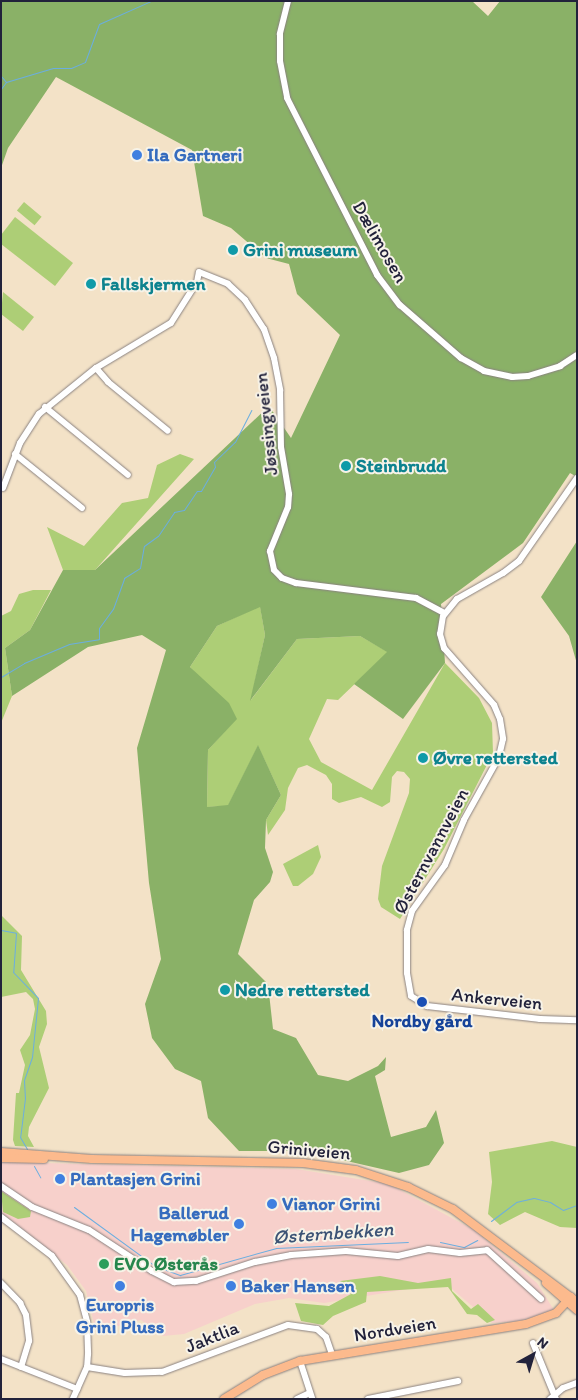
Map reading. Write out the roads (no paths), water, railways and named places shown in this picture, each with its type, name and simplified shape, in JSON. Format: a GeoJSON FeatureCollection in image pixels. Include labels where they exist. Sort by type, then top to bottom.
{"type":"FeatureCollection","features":[{"type":"Feature","properties":{"kind":"main road","name":"Griniveien"},"geometry":{"type":"LineString","coordinates":[[1,1152],[76,1158]]}},
{"type":"Feature","properties":{"kind":"main road","name":"Griniveien"},"geometry":{"type":"LineString","coordinates":[[1,1158],[303,1163],[356,1170],[393,1181],[438,1200],[478,1225],[572,1300],[577,1310]]}},
{"type":"Feature","properties":{"kind":"main road","name":"Nordveien"},"geometry":{"type":"LineString","coordinates":[[224,1399],[263,1375],[300,1361],[332,1354],[526,1324],[556,1314],[572,1300]]}},
{"type":"Feature","properties":{"kind":"street","name":"Dælimosen"},"geometry":{"type":"LineString","coordinates":[[288,1],[280,34],[280,61],[288,98],[377,275],[400,305],[461,358],[484,371],[512,377],[528,376],[560,366],[577,355]]}},
{"type":"Feature","properties":{"kind":"street","name":"Jøssingveien"},"geometry":{"type":"LineString","coordinates":[[3,488],[15,454],[45,407],[96,368],[171,323],[196,282],[199,272],[228,284],[256,313],[267,338],[279,380],[281,447],[289,494],[288,507],[270,551],[274,570],[282,578],[296,583],[416,598],[444,613]]}},
{"type":"Feature","properties":{"kind":"street"},"geometry":{"type":"LineString","coordinates":[[96,368],[108,382],[168,431]]}},
{"type":"Feature","properties":{"kind":"street"},"geometry":{"type":"LineString","coordinates":[[45,407],[128,475]]}},
{"type":"Feature","properties":{"kind":"street"},"geometry":{"type":"LineString","coordinates":[[15,454],[82,508]]}},
{"type":"Feature","properties":{"kind":"street"},"geometry":{"type":"LineString","coordinates":[[444,613],[463,595],[503,573],[519,560],[577,478]]}},
{"type":"Feature","properties":{"kind":"street","name":"Østernvannveien"},"geometry":{"type":"LineString","coordinates":[[416,1000],[407,981],[407,930],[410,915],[445,865],[464,820],[499,757],[503,739],[500,718],[494,705],[444,648],[440,629],[444,613]]}},
{"type":"Feature","properties":{"kind":"street","name":"Ankerveien"},"geometry":{"type":"LineString","coordinates":[[416,1000],[432,1007],[577,1020]]}},
{"type":"Feature","properties":{"kind":"street"},"geometry":{"type":"LineString","coordinates":[[1,1186],[38,1210],[89,1230],[152,1271],[174,1282],[196,1281],[254,1262],[291,1255],[346,1251],[398,1256],[428,1249],[460,1253],[487,1250],[541,1299]]}},
{"type":"Feature","properties":{"kind":"street"},"geometry":{"type":"LineString","coordinates":[[1,1217],[52,1256],[73,1282],[87,1322],[87,1367],[73,1399]]}},
{"type":"Feature","properties":{"kind":"street"},"geometry":{"type":"LineString","coordinates":[[1,1283],[20,1303],[26,1315],[29,1341],[21,1367]]}},
{"type":"Feature","properties":{"kind":"street","name":"Jaktlia"},"geometry":{"type":"LineString","coordinates":[[87,1367],[125,1373],[162,1372],[288,1325],[303,1325],[323,1333],[332,1354]]}},
{"type":"Feature","properties":{"kind":"street"},"geometry":{"type":"LineString","coordinates":[[533,1343],[553,1397],[577,1383]]}},
{"type":"Feature","properties":{"kind":"street"},"geometry":{"type":"LineString","coordinates":[[1,1359],[77,1389]]}},
{"type":"Feature","properties":{"kind":"street"},"geometry":{"type":"LineString","coordinates":[[297,1399],[311,1396],[300,1361]]}},
{"type":"Feature","properties":{"kind":"street"},"geometry":{"type":"LineString","coordinates":[[368,1399],[458,1381]]}},
{"type":"Feature","properties":{"kind":"waterway"},"geometry":{"type":"LineString","coordinates":[[6,82],[53,68],[71,68],[85,62],[99,24],[151,1]]}},
{"type":"Feature","properties":{"kind":"waterway"},"geometry":{"type":"LineString","coordinates":[[1,76],[6,82],[1,89]]}},
{"type":"Feature","properties":{"kind":"waterway"},"geometry":{"type":"LineString","coordinates":[[1,677],[24,663],[69,644],[99,639],[99,628],[113,609],[124,578],[140,568],[144,546],[158,536],[174,512],[184,510],[197,491],[201,491],[215,467],[214,462],[235,442],[251,410]]}},
{"type":"Feature","properties":{"kind":"waterway"},"geometry":{"type":"LineString","coordinates":[[1,828],[1,833]]}},
{"type":"Feature","properties":{"kind":"waterway","name":"Østernbekken"},"geometry":{"type":"LineString","coordinates":[[1,930],[16,933],[13,972],[38,998],[32,1057],[24,1080],[25,1098],[20,1137],[27,1149]]}},
{"type":"Feature","properties":{"kind":"waterway","name":"Østernbekken"},"geometry":{"type":"LineString","coordinates":[[34,1166],[40,1177]]}},
{"type":"Feature","properties":{"kind":"waterway","name":"Østernbekken"},"geometry":{"type":"LineString","coordinates":[[491,1221],[516,1202],[534,1198],[550,1202],[563,1210],[577,1205]]}},
{"type":"Feature","properties":{"kind":"waterway","name":"Østernbekken"},"geometry":{"type":"LineString","coordinates":[[74,1207],[155,1266],[180,1275],[276,1248],[408,1242]]}},
{"type":"Feature","properties":{"kind":"waterway","name":"Østernbekken"},"geometry":{"type":"LineString","coordinates":[[440,1242],[464,1247],[477,1240]]}},
{"type":"Feature","properties":{"kind":"place","name":"Ila Gartneri"},"geometry":{"type":"Point","coordinates":[137,155]}},
{"type":"Feature","properties":{"kind":"place","name":"Grini museum"},"geometry":{"type":"Point","coordinates":[233,250]}},
{"type":"Feature","properties":{"kind":"place","name":"Fallskjermen"},"geometry":{"type":"Point","coordinates":[91,284]}},
{"type":"Feature","properties":{"kind":"place","name":"Steinbrudd"},"geometry":{"type":"Point","coordinates":[346,466]}},
{"type":"Feature","properties":{"kind":"place","name":"Øvre rettersted"},"geometry":{"type":"Point","coordinates":[423,758]}},
{"type":"Feature","properties":{"kind":"place","name":"Nedre rettersted"},"geometry":{"type":"Point","coordinates":[225,990]}},
{"type":"Feature","properties":{"kind":"place","name":"Nordby gård"},"geometry":{"type":"Point","coordinates":[422,1002]}},
{"type":"Feature","properties":{"kind":"place","name":"Plantasjen Grini"},"geometry":{"type":"Point","coordinates":[60,1179]}},
{"type":"Feature","properties":{"kind":"place","name":"Vianor Grini"},"geometry":{"type":"Point","coordinates":[272,1204]}},
{"type":"Feature","properties":{"kind":"place","name":"Ballerud Hagemøbler"},"geometry":{"type":"Point","coordinates":[239,1224]}},
{"type":"Feature","properties":{"kind":"place","name":"EVO Østerås"},"geometry":{"type":"Point","coordinates":[104,1264]}},
{"type":"Feature","properties":{"kind":"place","name":"Europris Grini Pluss"},"geometry":{"type":"Point","coordinates":[120,1286]}},
{"type":"Feature","properties":{"kind":"place","name":"Baker Hansen"},"geometry":{"type":"Point","coordinates":[231,1286]}}]}
